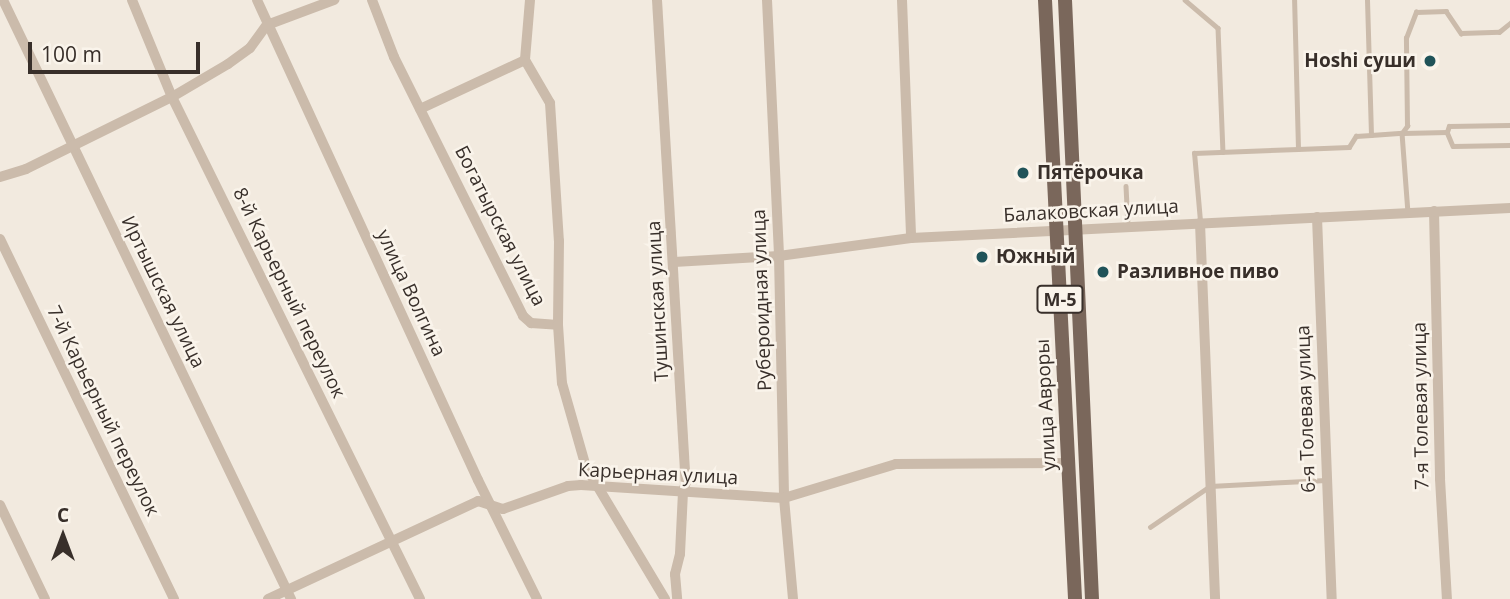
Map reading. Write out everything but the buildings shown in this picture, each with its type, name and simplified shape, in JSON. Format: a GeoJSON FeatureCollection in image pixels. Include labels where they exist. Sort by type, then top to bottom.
{"type":"FeatureCollection","features":[{"type":"Feature","properties":{"kind":"main road","name":"улица Авроры"},"geometry":{"type":"LineString","coordinates":[[1045,0],[1075,599]]}},
{"type":"Feature","properties":{"kind":"main road","name":"улица Авроры"},"geometry":{"type":"LineString","coordinates":[[1065,0],[1092,599]]}},
{"type":"Feature","properties":{"kind":"street","name":"Иртышская улица"},"geometry":{"type":"LineString","coordinates":[[3,0],[288,594]]}},
{"type":"Feature","properties":{"kind":"street","name":"8-й Карьерный переулок"},"geometry":{"type":"LineString","coordinates":[[132,0],[172,97],[420,599]]}},
{"type":"Feature","properties":{"kind":"street","name":"улица Волгина"},"geometry":{"type":"LineString","coordinates":[[257,0],[537,599]]}},
{"type":"Feature","properties":{"kind":"street"},"geometry":{"type":"LineString","coordinates":[[0,177],[26,169],[73,143],[172,97],[250,48],[267,25],[334,0]]}},
{"type":"Feature","properties":{"kind":"street","name":"Богатырская улица"},"geometry":{"type":"LineString","coordinates":[[372,0],[394,57],[523,316],[531,323],[558,325],[562,383],[586,467],[665,599]]}},
{"type":"Feature","properties":{"kind":"street"},"geometry":{"type":"LineString","coordinates":[[530,0],[525,60],[550,103],[559,241],[558,325]]}},
{"type":"Feature","properties":{"kind":"street","name":"Тушинская улица"},"geometry":{"type":"LineString","coordinates":[[657,0],[686,482],[682,492],[680,555],[675,574],[677,599]]}},
{"type":"Feature","properties":{"kind":"street","name":"Рубероидная улица"},"geometry":{"type":"LineString","coordinates":[[767,0],[779,256],[784,498],[793,599]]}},
{"type":"Feature","properties":{"kind":"street"},"geometry":{"type":"LineString","coordinates":[[902,0],[911,238]]}},
{"type":"Feature","properties":{"kind":"street"},"geometry":{"type":"LineString","coordinates":[[420,109],[525,60]]}},
{"type":"Feature","properties":{"kind":"street","name":"Балаковская улица"},"geometry":{"type":"LineString","coordinates":[[674,262],[779,256],[911,238],[1510,208]]}},
{"type":"Feature","properties":{"kind":"street","name":"7-я Толевая улица"},"geometry":{"type":"LineString","coordinates":[[1434,211],[1440,479],[1447,599]]}},
{"type":"Feature","properties":{"kind":"street","name":"6-я Толевая улица"},"geometry":{"type":"LineString","coordinates":[[1317,217],[1332,599]]}},
{"type":"Feature","properties":{"kind":"street"},"geometry":{"type":"LineString","coordinates":[[1200,223],[1215,599]]}},
{"type":"Feature","properties":{"kind":"street","name":"7-й Карьерный переулок"},"geometry":{"type":"LineString","coordinates":[[0,239],[174,599]]}},
{"type":"Feature","properties":{"kind":"street","name":"Карьерная улица"},"geometry":{"type":"LineString","coordinates":[[268,599],[288,594],[391,540],[478,501],[503,509],[568,486],[784,498],[896,464],[1069,463]]}},
{"type":"Feature","properties":{"kind":"street"},"geometry":{"type":"LineString","coordinates":[[0,505],[45,599]]}},
{"type":"Feature","properties":{"kind":"lane"},"geometry":{"type":"LineString","coordinates":[[1185,0],[1218,29],[1223,152]]}},
{"type":"Feature","properties":{"kind":"lane"},"geometry":{"type":"LineString","coordinates":[[1294,0],[1298,149]]}},
{"type":"Feature","properties":{"kind":"lane"},"geometry":{"type":"LineString","coordinates":[[1367,0],[1370,135]]}},
{"type":"Feature","properties":{"kind":"lane"},"geometry":{"type":"LineString","coordinates":[[1408,213],[1402,133],[1407,126],[1406,38],[1416,12],[1446,11],[1461,33],[1499,32],[1510,23]]}},
{"type":"Feature","properties":{"kind":"lane"},"geometry":{"type":"LineString","coordinates":[[1510,125],[1449,126],[1447,132],[1453,146],[1510,145]]}},
{"type":"Feature","properties":{"kind":"lane"},"geometry":{"type":"LineString","coordinates":[[1200,223],[1194,153],[1349,147],[1356,136],[1447,132]]}},
{"type":"Feature","properties":{"kind":"lane"},"geometry":{"type":"LineString","coordinates":[[1126,186],[1128,227]]}},
{"type":"Feature","properties":{"kind":"lane"},"geometry":{"type":"LineString","coordinates":[[1150,527],[1210,485],[1327,480]]}},
{"type":"Feature","properties":{"kind":"place","name":"Hoshi суши"},"geometry":{"type":"Point","coordinates":[1430,61]}},
{"type":"Feature","properties":{"kind":"place","name":"Пятёрочка"},"geometry":{"type":"Point","coordinates":[1023,173]}},
{"type":"Feature","properties":{"kind":"place","name":"Южный"},"geometry":{"type":"Point","coordinates":[982,257]}},
{"type":"Feature","properties":{"kind":"place","name":"Разливное пиво"},"geometry":{"type":"Point","coordinates":[1103,272]}}]}
